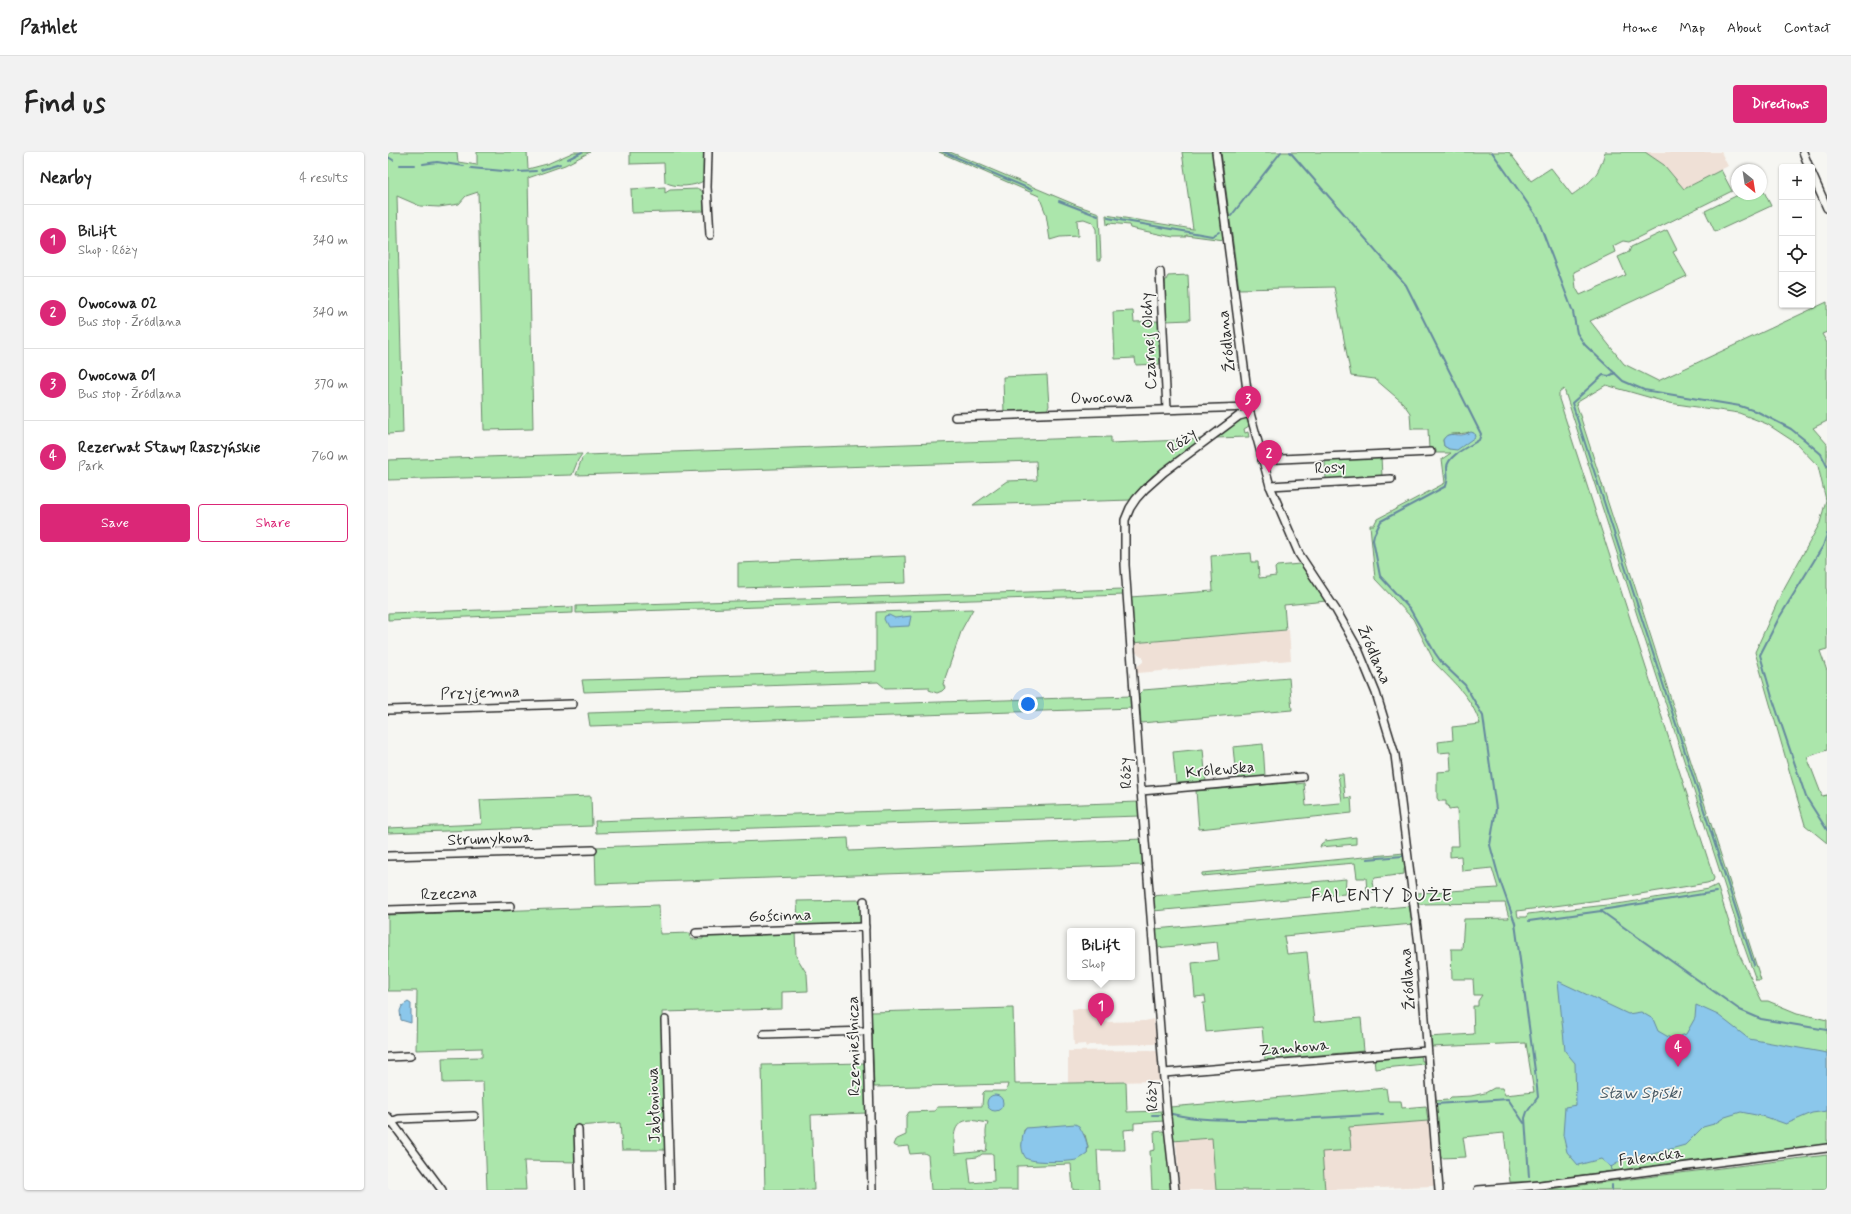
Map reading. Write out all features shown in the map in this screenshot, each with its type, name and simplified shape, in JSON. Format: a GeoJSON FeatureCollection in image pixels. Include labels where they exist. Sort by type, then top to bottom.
{"type":"FeatureCollection","features":[{"type":"Feature","properties":{"kind":"street"},"geometry":{"type":"LineString","coordinates":[[708,152],[707,187],[710,235]]}},
{"type":"Feature","properties":{"kind":"street","name":"Źródlana"},"geometry":{"type":"LineString","coordinates":[[1216,152],[1250,410],[1262,460],[1270,486],[1299,554],[1336,610],[1353,639],[1367,669],[1388,730],[1398,770],[1419,944],[1439,1190]]}},
{"type":"Feature","properties":{"kind":"street"},"geometry":{"type":"LineString","coordinates":[[1803,152],[1808,164]]}},
{"type":"Feature","properties":{"kind":"street"},"geometry":{"type":"LineString","coordinates":[[1815,181],[1827,208]]}},
{"type":"Feature","properties":{"kind":"street","name":"Czarnej Olchy"},"geometry":{"type":"LineString","coordinates":[[1160,272],[1167,410]]}},
{"type":"Feature","properties":{"kind":"street","name":"Owocowa"},"geometry":{"type":"LineString","coordinates":[[955,417],[1167,410],[1250,410]]}},
{"type":"Feature","properties":{"kind":"street","name":"Róży"},"geometry":{"type":"LineString","coordinates":[[1175,1190],[1141,791],[1125,565],[1125,520],[1136,499],[1164,472],[1239,416],[1250,410]]}},
{"type":"Feature","properties":{"kind":"street"},"geometry":{"type":"LineString","coordinates":[[1262,460],[1430,452]]}},
{"type":"Feature","properties":{"kind":"street","name":"Rosy"},"geometry":{"type":"LineString","coordinates":[[1270,486],[1391,479]]}},
{"type":"Feature","properties":{"kind":"street","name":"Przyjemna"},"geometry":{"type":"LineString","coordinates":[[388,710],[573,704]]}},
{"type":"Feature","properties":{"kind":"street","name":"Królewska"},"geometry":{"type":"LineString","coordinates":[[1141,791],[1302,777]]}},
{"type":"Feature","properties":{"kind":"street","name":"Strumykowa"},"geometry":{"type":"LineString","coordinates":[[388,856],[593,850]]}},
{"type":"Feature","properties":{"kind":"street","name":"Rzemieślnicza"},"geometry":{"type":"LineString","coordinates":[[864,902],[872,1190]]}},
{"type":"Feature","properties":{"kind":"street","name":"Rzeczna"},"geometry":{"type":"LineString","coordinates":[[388,910],[511,906]]}},
{"type":"Feature","properties":{"kind":"street","name":"Gościnna"},"geometry":{"type":"LineString","coordinates":[[696,933],[865,927]]}},
{"type":"Feature","properties":{"kind":"street","name":"Jabłoniowa"},"geometry":{"type":"LineString","coordinates":[[665,1020],[670,1190]]}},
{"type":"Feature","properties":{"kind":"street"},"geometry":{"type":"LineString","coordinates":[[764,1034],[868,1031]]}},
{"type":"Feature","properties":{"kind":"street","name":"Zamkowa"},"geometry":{"type":"LineString","coordinates":[[1164,1073],[1428,1051]]}},
{"type":"Feature","properties":{"kind":"street"},"geometry":{"type":"LineString","coordinates":[[388,1057],[410,1056]]}},
{"type":"Feature","properties":{"kind":"street"},"geometry":{"type":"LineString","coordinates":[[442,1190],[389,1121],[399,1119],[474,1116]]}},
{"type":"Feature","properties":{"kind":"street"},"geometry":{"type":"LineString","coordinates":[[578,1129],[580,1190]]}},
{"type":"Feature","properties":{"kind":"street","name":"Falencka"},"geometry":{"type":"LineString","coordinates":[[1478,1190],[1540,1185],[1827,1148]]}},
{"type":"Feature","properties":{"kind":"shaded area"},"geometry":{"type":"Polygon","coordinates":[[[1645,152],[1721,152],[1728,166],[1684,189],[1664,165],[1645,152]]]}},
{"type":"Feature","properties":{"kind":"shaded area"},"geometry":{"type":"Polygon","coordinates":[[[1289,630],[1291,660],[1138,673],[1135,668],[1143,662],[1143,657],[1134,651],[1134,643],[1289,630]]]}},
{"type":"Feature","properties":{"kind":"shaded area"},"geometry":{"type":"Polygon","coordinates":[[[1096,1007],[1097,1016],[1105,1016],[1105,1022],[1145,1021],[1153,1019],[1157,1041],[1155,1044],[1089,1045],[1086,1047],[1085,1044],[1074,1045],[1072,1009],[1096,1007]]]}},
{"type":"Feature","properties":{"kind":"shaded area"},"geometry":{"type":"Polygon","coordinates":[[[1068,1051],[1158,1051],[1160,1081],[1068,1083],[1068,1051]]]}},
{"type":"Feature","properties":{"kind":"shaded area"},"geometry":{"type":"Polygon","coordinates":[[[1429,1121],[1435,1184],[1433,1186],[1325,1190],[1321,1152],[1351,1150],[1349,1127],[1429,1121]]]}},
{"type":"Feature","properties":{"kind":"shaded area"},"geometry":{"type":"Polygon","coordinates":[[[1212,1138],[1216,1190],[1180,1190],[1176,1141],[1212,1138]]]}},
{"type":"Feature","properties":{"kind":"green space"},"geometry":{"type":"Polygon","coordinates":[[[388,152],[457,152],[458,162],[477,165],[477,152],[527,152],[528,169],[547,164],[574,152],[590,152],[565,165],[528,178],[533,429],[484,430],[478,192],[466,196],[459,204],[439,207],[420,206],[397,196],[403,433],[388,434],[388,152]]]}},
{"type":"Feature","properties":{"kind":"green space"},"geometry":{"type":"Polygon","coordinates":[[[630,152],[706,152],[705,180],[696,184],[685,186],[669,184],[665,182],[664,163],[630,164],[630,152]]]}},
{"type":"Feature","properties":{"kind":"green space"},"geometry":{"type":"Polygon","coordinates":[[[939,152],[950,152],[1076,205],[1099,213],[1101,260],[1097,260],[1096,229],[1092,222],[1084,219],[1077,220],[1078,236],[1060,237],[1050,240],[1046,214],[1039,196],[939,152]]]}},
{"type":"Feature","properties":{"kind":"green space"},"geometry":{"type":"Polygon","coordinates":[[[1182,152],[1214,152],[1218,184],[1215,186],[1224,240],[1186,235],[1186,237],[1173,237],[1130,228],[1129,225],[1109,223],[1107,225],[1106,215],[1193,229],[1182,152]]]}},
{"type":"Feature","properties":{"kind":"green space"},"geometry":{"type":"Polygon","coordinates":[[[1221,152],[1509,152],[1531,181],[1551,168],[1572,195],[1585,186],[1597,173],[1605,152],[1645,152],[1664,165],[1684,189],[1721,170],[1731,191],[1629,242],[1623,241],[1613,246],[1615,252],[1574,272],[1576,288],[1580,295],[1626,275],[1618,257],[1629,252],[1631,247],[1667,230],[1677,250],[1673,252],[1687,276],[1590,321],[1624,364],[1658,381],[1827,302],[1827,332],[1822,334],[1827,343],[1827,421],[1813,428],[1827,444],[1827,649],[1820,651],[1827,671],[1827,750],[1807,757],[1822,796],[1827,795],[1827,843],[1805,825],[1755,652],[1782,592],[1820,523],[1826,500],[1818,466],[1796,443],[1767,424],[1739,413],[1669,403],[1606,385],[1576,403],[1761,980],[1756,980],[1744,946],[1564,389],[1559,393],[1559,399],[1714,878],[1713,881],[1707,883],[1622,897],[1517,911],[1518,917],[1526,917],[1528,914],[1624,903],[1709,889],[1717,885],[1739,954],[1762,1001],[1768,1001],[1797,1013],[1827,1020],[1827,1144],[1528,1182],[1510,1182],[1504,1133],[1463,1137],[1466,1157],[1440,1158],[1434,1101],[1448,1100],[1451,1097],[1471,1096],[1485,1093],[1494,1088],[1502,1088],[1505,1095],[1534,1092],[1526,1043],[1431,1047],[1429,1037],[1474,1034],[1473,1006],[1478,1006],[1478,1001],[1482,995],[1474,995],[1473,979],[1452,979],[1451,949],[1462,949],[1464,919],[1509,918],[1505,903],[1418,904],[1417,893],[1498,888],[1492,868],[1462,871],[1461,856],[1450,857],[1450,846],[1459,846],[1457,808],[1449,809],[1448,805],[1446,805],[1446,801],[1439,801],[1437,798],[1437,772],[1451,771],[1450,752],[1439,753],[1438,742],[1453,740],[1452,727],[1480,724],[1472,705],[1460,689],[1432,660],[1433,659],[1413,619],[1375,579],[1370,525],[1374,525],[1377,519],[1445,483],[1442,459],[1451,453],[1436,453],[1436,449],[1429,449],[1428,429],[1411,429],[1410,413],[1403,403],[1375,379],[1351,376],[1334,287],[1239,289],[1221,152]],[[1469,432],[1448,435],[1443,440],[1444,446],[1449,449],[1469,432]]]}},
{"type":"Feature","properties":{"kind":"green space"},"geometry":{"type":"Polygon","coordinates":[[[665,187],[665,193],[670,190],[699,189],[704,193],[704,211],[632,213],[631,189],[665,187]]]}},
{"type":"Feature","properties":{"kind":"green space"},"geometry":{"type":"Polygon","coordinates":[[[1731,198],[1731,200],[1767,200],[1767,198],[1771,206],[1715,232],[1705,211],[1731,198]]]}},
{"type":"Feature","properties":{"kind":"green space"},"geometry":{"type":"Polygon","coordinates":[[[1188,275],[1190,320],[1166,321],[1165,282],[1168,276],[1188,275]]]}},
{"type":"Feature","properties":{"kind":"green space"},"geometry":{"type":"Polygon","coordinates":[[[1133,311],[1134,322],[1158,321],[1160,364],[1136,365],[1135,358],[1115,359],[1113,312],[1133,311]]]}},
{"type":"Feature","properties":{"kind":"green space"},"geometry":{"type":"Polygon","coordinates":[[[1047,375],[1049,406],[1047,410],[1004,414],[1003,377],[1047,375]]]}},
{"type":"Feature","properties":{"kind":"green space"},"geometry":{"type":"Polygon","coordinates":[[[1241,418],[1247,418],[1249,426],[1244,429],[1245,433],[1248,432],[1249,437],[1215,438],[1241,418]]]}},
{"type":"Feature","properties":{"kind":"green space"},"geometry":{"type":"Polygon","coordinates":[[[1111,437],[1111,443],[1206,439],[1152,476],[1131,500],[973,505],[1007,481],[1037,480],[1036,461],[576,475],[582,458],[585,455],[1111,437]]]}},
{"type":"Feature","properties":{"kind":"green space"},"geometry":{"type":"Polygon","coordinates":[[[582,454],[572,475],[388,480],[388,460],[582,454]]]}},
{"type":"Feature","properties":{"kind":"green space"},"geometry":{"type":"Polygon","coordinates":[[[1381,456],[1382,477],[1326,480],[1325,460],[1381,456]]]}},
{"type":"Feature","properties":{"kind":"green space"},"geometry":{"type":"Polygon","coordinates":[[[1251,553],[1252,562],[1258,562],[1259,578],[1276,576],[1275,568],[1277,566],[1300,564],[1327,601],[1284,605],[1286,630],[1132,643],[1130,597],[1213,591],[1211,556],[1251,553]]]}},
{"type":"Feature","properties":{"kind":"green space"},"geometry":{"type":"Polygon","coordinates":[[[905,556],[906,583],[738,588],[738,563],[905,556]]]}},
{"type":"Feature","properties":{"kind":"green space"},"geometry":{"type":"Polygon","coordinates":[[[1124,589],[1125,595],[576,613],[576,606],[1124,589]]]}},
{"type":"Feature","properties":{"kind":"green space"},"geometry":{"type":"Polygon","coordinates":[[[573,607],[573,613],[388,620],[388,613],[573,607]]]}},
{"type":"Feature","properties":{"kind":"green space"},"geometry":{"type":"Polygon","coordinates":[[[973,609],[962,629],[943,684],[945,688],[937,693],[929,690],[929,687],[885,688],[878,682],[584,692],[582,680],[876,671],[876,612],[973,609]]]}},
{"type":"Feature","properties":{"kind":"green space"},"geometry":{"type":"Polygon","coordinates":[[[1289,678],[1292,710],[1141,723],[1139,694],[1143,690],[1289,678]]]}},
{"type":"Feature","properties":{"kind":"green space"},"geometry":{"type":"Polygon","coordinates":[[[1132,696],[1134,708],[590,726],[588,713],[1132,696]]]}},
{"type":"Feature","properties":{"kind":"green space"},"geometry":{"type":"Polygon","coordinates":[[[1263,744],[1265,776],[1236,779],[1233,747],[1263,744]]]}},
{"type":"Feature","properties":{"kind":"green space"},"geometry":{"type":"Polygon","coordinates":[[[1203,749],[1206,782],[1176,784],[1173,752],[1203,749]]]}},
{"type":"Feature","properties":{"kind":"green space"},"geometry":{"type":"Polygon","coordinates":[[[1338,774],[1343,774],[1345,798],[1351,797],[1352,813],[1199,829],[1196,791],[1296,782],[1296,784],[1304,783],[1306,806],[1340,803],[1342,801],[1338,774]]]}},
{"type":"Feature","properties":{"kind":"green space"},"geometry":{"type":"Polygon","coordinates":[[[591,796],[592,826],[388,833],[388,828],[482,824],[480,800],[591,796]]]}},
{"type":"Feature","properties":{"kind":"green space"},"geometry":{"type":"Polygon","coordinates":[[[1139,802],[1140,816],[596,833],[595,821],[1139,802]]]}},
{"type":"Feature","properties":{"kind":"green space"},"geometry":{"type":"Polygon","coordinates":[[[1356,837],[1356,844],[1320,847],[1325,841],[1356,837]]]}},
{"type":"Feature","properties":{"kind":"green space"},"geometry":{"type":"Polygon","coordinates":[[[848,838],[849,851],[1142,839],[1144,865],[596,884],[595,847],[848,838]]]}},
{"type":"Feature","properties":{"kind":"green space"},"geometry":{"type":"Polygon","coordinates":[[[1404,853],[1406,868],[1404,869],[1404,874],[1375,878],[1372,882],[1374,892],[1367,892],[1366,878],[1357,878],[1355,863],[1202,876],[1202,873],[1404,853]]]}},
{"type":"Feature","properties":{"kind":"green space"},"geometry":{"type":"Polygon","coordinates":[[[1346,879],[1345,894],[1153,911],[1152,896],[1346,879]]]}},
{"type":"Feature","properties":{"kind":"green space"},"geometry":{"type":"Polygon","coordinates":[[[860,900],[861,924],[798,926],[797,901],[860,900]]]}},
{"type":"Feature","properties":{"kind":"green space"},"geometry":{"type":"Polygon","coordinates":[[[659,905],[660,934],[690,933],[691,939],[703,939],[703,935],[795,932],[796,956],[807,974],[808,991],[782,992],[782,1009],[662,1012],[666,1150],[622,1150],[620,1123],[576,1126],[577,1162],[524,1161],[526,1190],[487,1190],[483,1082],[443,1083],[442,1058],[482,1057],[482,1048],[416,1050],[417,991],[388,991],[388,915],[659,905]]]}},
{"type":"Feature","properties":{"kind":"green space"},"geometry":{"type":"Polygon","coordinates":[[[1409,906],[1413,924],[1284,936],[1287,954],[1307,952],[1314,1022],[1361,1018],[1364,1051],[1265,1060],[1262,1027],[1206,1032],[1203,1003],[1206,1003],[1205,996],[1195,997],[1192,963],[1219,960],[1217,942],[1156,948],[1155,929],[1409,906]]]}},
{"type":"Feature","properties":{"kind":"green space"},"geometry":{"type":"Polygon","coordinates":[[[1013,1008],[1015,1084],[1126,1082],[1127,1112],[1163,1111],[1164,1121],[1134,1123],[1134,1129],[1124,1130],[1125,1150],[1097,1150],[1099,1190],[1073,1190],[1071,1164],[1017,1166],[1017,1190],[931,1190],[928,1155],[924,1153],[910,1154],[908,1146],[898,1147],[893,1145],[895,1140],[906,1135],[906,1117],[909,1112],[935,1111],[937,1107],[982,1106],[983,1093],[985,1091],[1006,1091],[1008,1084],[874,1087],[871,1012],[1013,1008]],[[971,1120],[964,1121],[956,1128],[954,1138],[955,1154],[986,1151],[986,1131],[988,1123],[971,1120]],[[1024,1130],[1022,1146],[1026,1157],[1057,1161],[1065,1161],[1087,1154],[1088,1147],[1085,1135],[1024,1130]],[[982,1154],[978,1157],[968,1158],[971,1183],[994,1181],[993,1154],[982,1154]]]}},
{"type":"Feature","properties":{"kind":"green space"},"geometry":{"type":"Polygon","coordinates":[[[1421,1053],[1424,1064],[1375,1069],[1374,1058],[1421,1053]]]}},
{"type":"Feature","properties":{"kind":"green space"},"geometry":{"type":"Polygon","coordinates":[[[865,1063],[867,1113],[811,1115],[814,1190],[765,1190],[762,1065],[865,1063]]]}},
{"type":"Feature","properties":{"kind":"green space"},"geometry":{"type":"Polygon","coordinates":[[[1386,1088],[1388,1101],[1401,1101],[1402,1108],[1426,1106],[1428,1121],[1349,1127],[1351,1150],[1322,1152],[1325,1190],[1216,1190],[1212,1138],[1172,1141],[1170,1107],[1386,1088]]]}},
{"type":"Feature","properties":{"kind":"green space"},"geometry":{"type":"Polygon","coordinates":[[[1163,1131],[1167,1134],[1170,1190],[1152,1190],[1150,1151],[1155,1150],[1154,1132],[1163,1131]]]}},
{"type":"Feature","properties":{"kind":"green space"},"geometry":{"type":"Polygon","coordinates":[[[1827,1155],[1827,1190],[1541,1190],[1827,1155]]]}},
{"type":"Feature","properties":{"kind":"water"},"geometry":{"type":"Polygon","coordinates":[[[1471,432],[1474,433],[1475,437],[1457,450],[1449,449],[1444,446],[1443,440],[1445,437],[1451,434],[1462,435],[1471,432]]]}},
{"type":"Feature","properties":{"kind":"water"},"geometry":{"type":"Polygon","coordinates":[[[889,615],[895,618],[911,616],[909,626],[888,627],[884,619],[885,616],[889,615]]]}},
{"type":"Feature","properties":{"kind":"water","name":"Staw Spiski"},"geometry":{"type":"Polygon","coordinates":[[[1558,981],[1628,1014],[1641,1012],[1653,1019],[1658,1031],[1672,1039],[1686,1034],[1695,1018],[1696,1005],[1718,1015],[1749,1039],[1827,1053],[1827,1111],[1812,1113],[1786,1124],[1766,1117],[1741,1112],[1725,1117],[1714,1124],[1703,1127],[1685,1145],[1653,1154],[1624,1159],[1611,1167],[1601,1159],[1578,1165],[1567,1152],[1563,1135],[1565,1107],[1576,1105],[1575,1063],[1565,1051],[1558,981]]]}},
{"type":"Feature","properties":{"kind":"water"},"geometry":{"type":"Polygon","coordinates":[[[408,1002],[411,1004],[411,1023],[401,1020],[400,1011],[402,1006],[408,1002]]]}},
{"type":"Feature","properties":{"kind":"water"},"geometry":{"type":"Polygon","coordinates":[[[995,1095],[1002,1100],[1003,1103],[998,1110],[995,1111],[988,1106],[987,1103],[992,1096],[995,1095]]]}},
{"type":"Feature","properties":{"kind":"water"},"geometry":{"type":"Polygon","coordinates":[[[1075,1124],[1079,1126],[1087,1143],[1087,1154],[1083,1157],[1072,1161],[1050,1162],[1029,1160],[1025,1157],[1022,1151],[1022,1145],[1023,1135],[1026,1128],[1075,1124]]]}},
{"type":"Feature","properties":{"kind":"waterway"},"geometry":{"type":"LineString","coordinates":[[568,159],[582,152]]}},
{"type":"Feature","properties":{"kind":"waterway"},"geometry":{"type":"LineString","coordinates":[[944,152],[1032,190]]}},
{"type":"Feature","properties":{"kind":"waterway"},"geometry":{"type":"LineString","coordinates":[[1231,216],[1281,152]]}},
{"type":"Feature","properties":{"kind":"waterway"},"geometry":{"type":"LineString","coordinates":[[1290,152],[1406,285],[1481,434],[1479,440],[1455,455],[1448,463],[1446,486],[1381,521],[1373,540],[1380,576],[1410,609],[1435,653],[1442,663],[1465,685],[1483,716],[1496,809],[1490,845],[1499,878],[1515,923],[1538,1097],[1527,1112],[1525,1118],[1529,1177]]}},
{"type":"Feature","properties":{"kind":"waterway"},"geometry":{"type":"LineString","coordinates":[[1492,152],[1537,217],[1573,312],[1577,333],[1585,345],[1623,381],[1644,390],[1740,406],[1758,412],[1791,429],[1821,454],[1827,466]]}},
{"type":"Feature","properties":{"kind":"waterway"},"geometry":{"type":"LineString","coordinates":[[388,157],[393,160]]}},
{"type":"Feature","properties":{"kind":"waterway"},"geometry":{"type":"LineString","coordinates":[[423,164],[437,162],[464,166]]}},
{"type":"Feature","properties":{"kind":"waterway"},"geometry":{"type":"LineString","coordinates":[[541,170],[560,164]]}},
{"type":"Feature","properties":{"kind":"waterway"},"geometry":{"type":"LineString","coordinates":[[400,165],[414,165]]}},
{"type":"Feature","properties":{"kind":"waterway"},"geometry":{"type":"LineString","coordinates":[[471,168],[514,172]]}},
{"type":"Feature","properties":{"kind":"waterway"},"geometry":{"type":"LineString","coordinates":[[519,172],[536,171]]}},
{"type":"Feature","properties":{"kind":"waterway"},"geometry":{"type":"LineString","coordinates":[[1059,201],[1098,216]]}},
{"type":"Feature","properties":{"kind":"waterway"},"geometry":{"type":"LineString","coordinates":[[1108,218],[1212,236],[1219,232]]}},
{"type":"Feature","properties":{"kind":"waterway"},"geometry":{"type":"LineString","coordinates":[[1615,373],[1609,376],[1603,375],[1572,403],[1754,965]]}},
{"type":"Feature","properties":{"kind":"waterway"},"geometry":{"type":"LineString","coordinates":[[1827,534],[1823,546],[1779,618],[1760,655],[1772,697],[1806,797],[1827,830]]}},
{"type":"Feature","properties":{"kind":"waterway"},"geometry":{"type":"LineString","coordinates":[[1367,859],[1403,856]]}},
{"type":"Feature","properties":{"kind":"waterway"},"geometry":{"type":"LineString","coordinates":[[1601,910],[1716,892]]}},
{"type":"Feature","properties":{"kind":"waterway"},"geometry":{"type":"LineString","coordinates":[[1529,921],[1601,911],[1740,1010],[1761,1019],[1827,1030]]}},
{"type":"Feature","properties":{"kind":"waterway"},"geometry":{"type":"LineString","coordinates":[[1436,1104],[1508,1099],[1524,1123]]}},
{"type":"Feature","properties":{"kind":"waterway"},"geometry":{"type":"LineString","coordinates":[[1172,1114],[1200,1119],[1219,1120],[1299,1119],[1383,1114]]}},
{"type":"Feature","properties":{"kind":"waterway"},"geometry":{"type":"LineString","coordinates":[[1152,1115],[1160,1115]]}},
{"type":"Feature","properties":{"kind":"waterway"},"geometry":{"type":"LineString","coordinates":[[1612,1185],[1612,1190]]}},
{"type":"Feature","properties":{"kind":"place","name":"Owocowa 01"},"geometry":{"type":"Point","coordinates":[1248,419]}},
{"type":"Feature","properties":{"kind":"place","name":"Owocowa 02"},"geometry":{"type":"Point","coordinates":[1269,473]}},
{"type":"Feature","properties":{"kind":"place","name":"BiLift"},"geometry":{"type":"Point","coordinates":[1101,1026]}},
{"type":"Feature","properties":{"kind":"place","name":"Rezerwat Stawy Raszyńskie"},"geometry":{"type":"Point","coordinates":[1678,1067]}},
{"type":"Feature","properties":{"kind":"district","name":"FALENTY DUŻE"},"geometry":{"type":"Point","coordinates":[1382,896]}}]}
